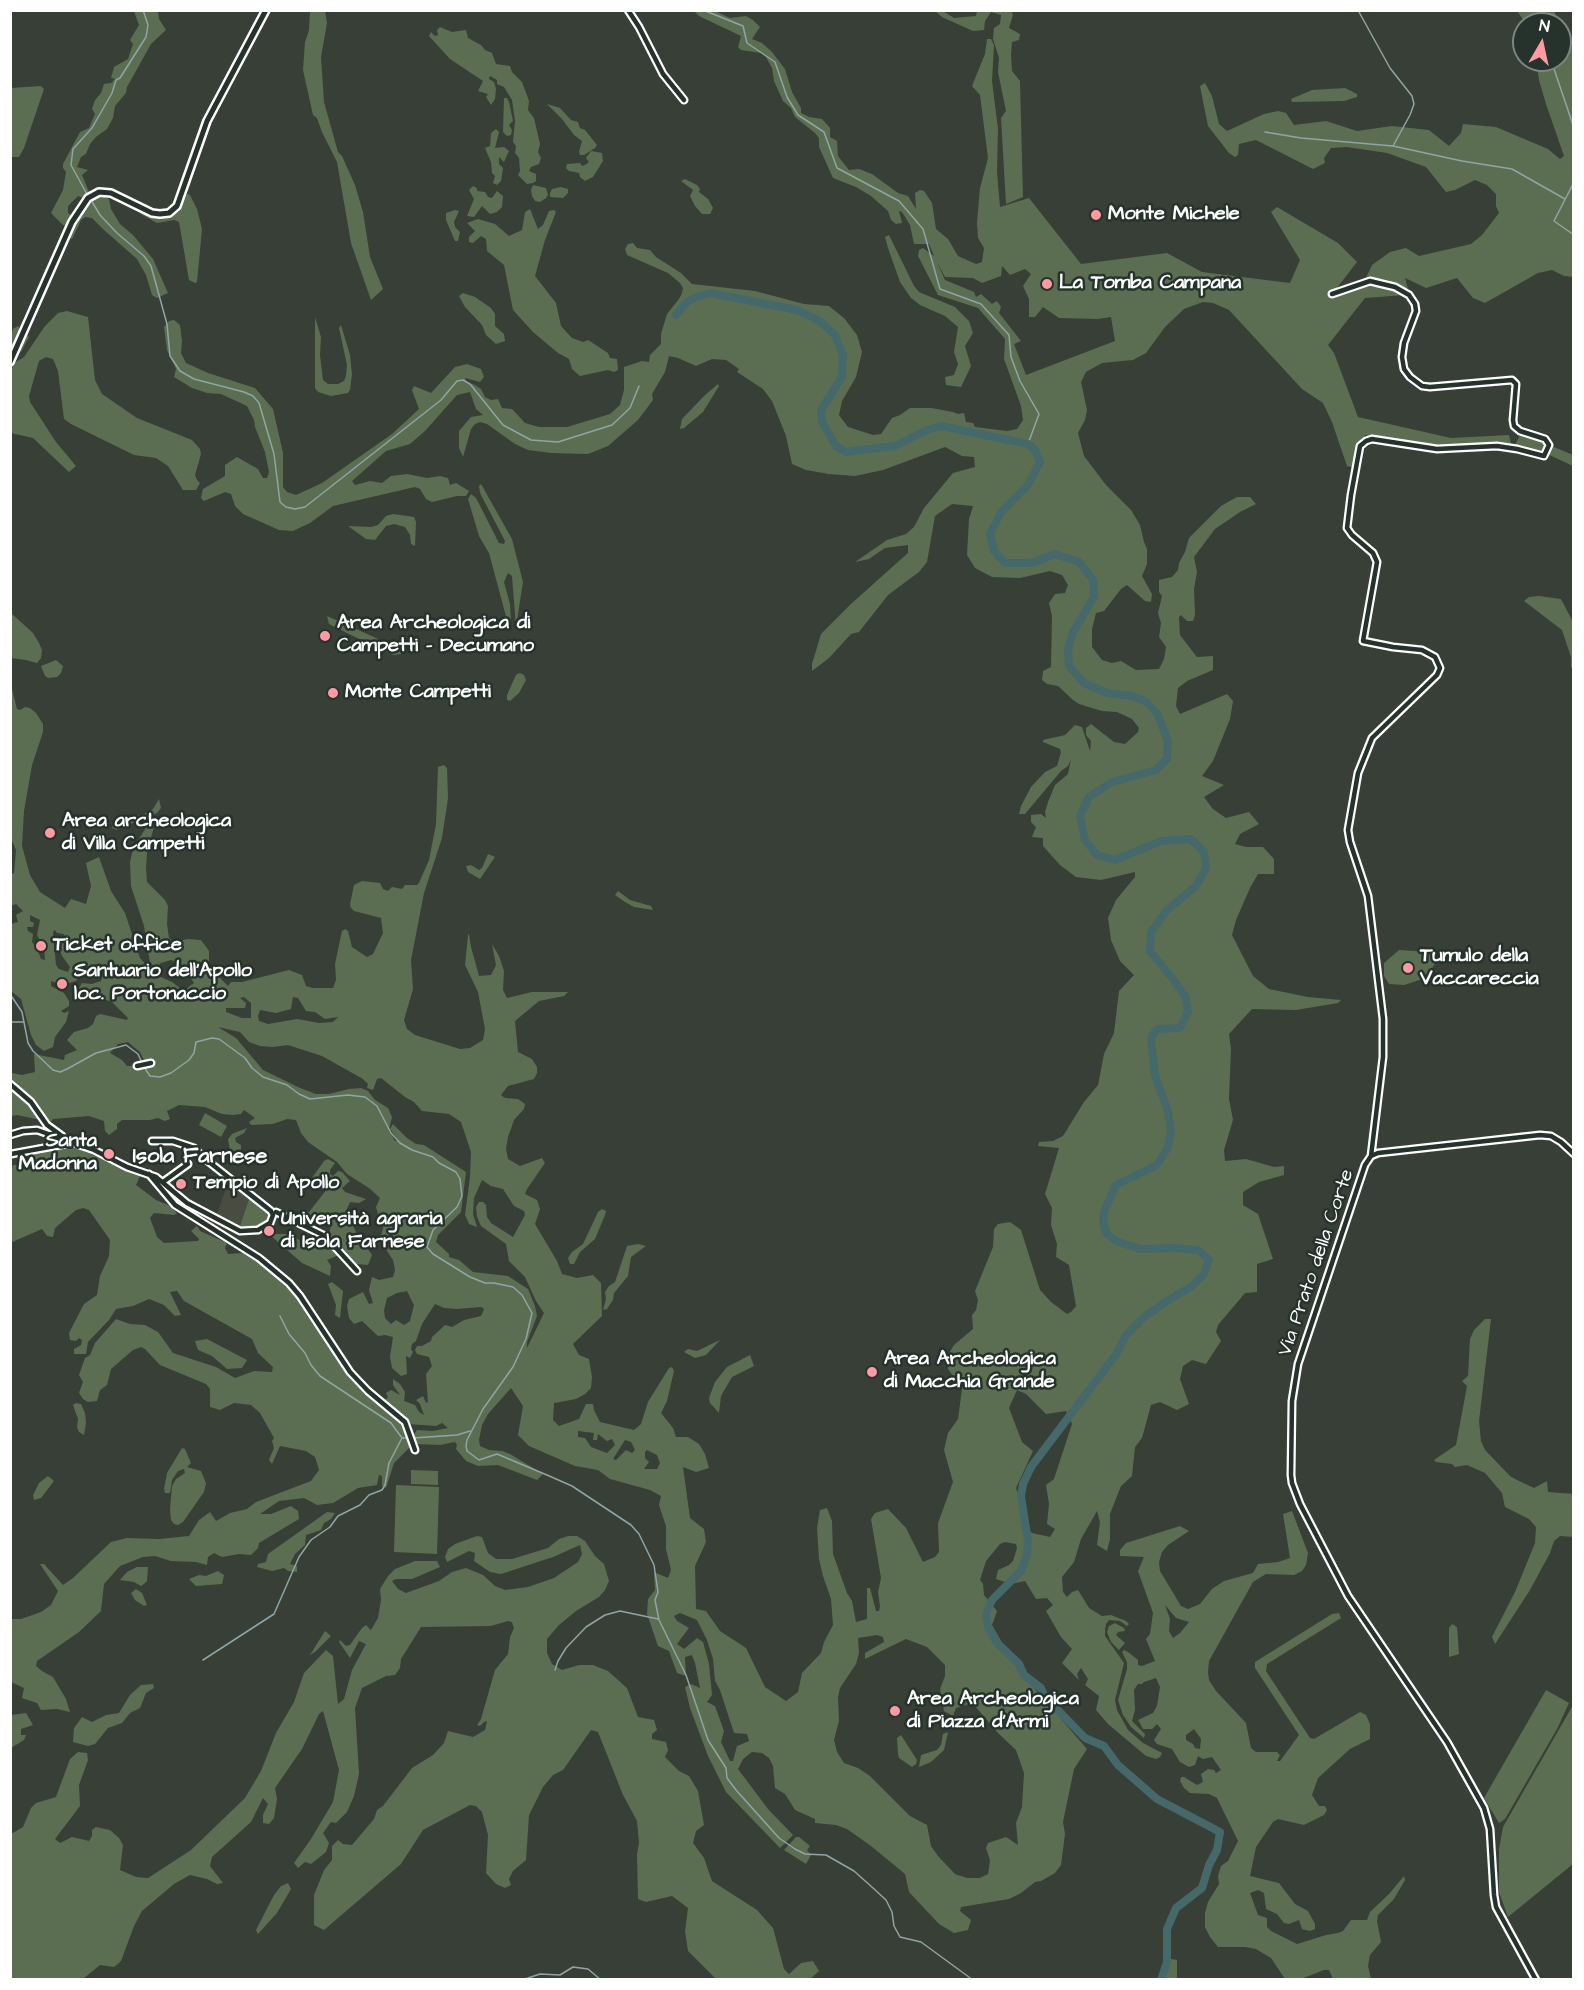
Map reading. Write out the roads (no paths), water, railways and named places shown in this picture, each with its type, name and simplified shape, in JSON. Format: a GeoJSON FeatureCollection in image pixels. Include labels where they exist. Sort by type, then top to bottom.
{"type":"FeatureCollection","features":[{"type":"Feature","properties":{"kind":"street"},"geometry":{"type":"LineString","coordinates":[[10,362],[72,222],[90,196],[99,192],[111,193],[156,214],[166,214],[174,209],[180,199],[207,121],[266,10]]}},
{"type":"Feature","properties":{"kind":"street"},"geometry":{"type":"LineString","coordinates":[[628,10],[663,74],[684,100]]}},
{"type":"Feature","properties":{"kind":"street"},"geometry":{"type":"LineString","coordinates":[[1332,294],[1370,282],[1395,287],[1409,295],[1415,304],[1416,311],[1404,343],[1402,363],[1410,377],[1422,386],[1430,387],[1512,380],[1516,384],[1514,426],[1545,440],[1549,445],[1544,456],[1497,446],[1437,449],[1372,439],[1360,446],[1347,528],[1376,556],[1377,562],[1363,641],[1422,650],[1435,657],[1440,668],[1437,675],[1372,738],[1358,773],[1348,830],[1368,896],[1383,1019],[1383,1057],[1371,1156]]}},
{"type":"Feature","properties":{"kind":"street"},"geometry":{"type":"LineString","coordinates":[[138,1065],[148,1063]]}},
{"type":"Feature","properties":{"kind":"street"},"geometry":{"type":"LineString","coordinates":[[10,1084],[31,1102],[47,1125],[70,1142]]}},
{"type":"Feature","properties":{"kind":"street"},"geometry":{"type":"LineString","coordinates":[[10,1135],[37,1130],[149,1174],[163,1182],[187,1203],[240,1231],[253,1231],[269,1224],[273,1217],[272,1211],[194,1148],[173,1141],[152,1141]]}},
{"type":"Feature","properties":{"kind":"street","name":"Via Prato della Corte"},"geometry":{"type":"LineString","coordinates":[[1536,1980],[1496,1906],[1490,1829],[1484,1808],[1436,1726],[1348,1596],[1309,1523],[1292,1483],[1292,1401],[1298,1364],[1365,1165],[1371,1156],[1378,1153],[1540,1135],[1551,1136],[1574,1154]]}},
{"type":"Feature","properties":{"kind":"street"},"geometry":{"type":"LineString","coordinates":[[11,1154],[70,1142]]}},
{"type":"Feature","properties":{"kind":"street"},"geometry":{"type":"LineString","coordinates":[[163,1182],[188,1164]]}},
{"type":"Feature","properties":{"kind":"street"},"geometry":{"type":"LineString","coordinates":[[149,1174],[175,1206],[259,1258],[289,1283],[350,1372],[378,1400],[402,1419],[415,1450]]}},
{"type":"Feature","properties":{"kind":"street"},"geometry":{"type":"LineString","coordinates":[[276,1212],[325,1236],[357,1271]]}},
{"type":"Feature","properties":{"kind":"waterway"},"geometry":{"type":"LineString","coordinates":[[88,196],[71,165],[73,149],[92,128],[112,93],[116,80],[120,78],[146,37],[148,25],[143,10]]}},
{"type":"Feature","properties":{"kind":"waterway"},"geometry":{"type":"LineString","coordinates":[[703,10],[743,26],[747,43],[775,62],[787,97],[798,115],[824,132],[837,168],[899,201],[923,229],[940,289],[981,304],[1009,335],[1011,357],[1020,381],[1039,414],[1028,444]]}},
{"type":"Feature","properties":{"kind":"waterway"},"geometry":{"type":"LineString","coordinates":[[1359,12],[1390,68],[1412,96],[1414,104],[1410,115],[1393,146]]}},
{"type":"Feature","properties":{"kind":"waterway"},"geometry":{"type":"LineString","coordinates":[[1555,72],[1574,128]]}},
{"type":"Feature","properties":{"kind":"waterway"},"geometry":{"type":"LineString","coordinates":[[1265,132],[1301,138],[1393,146],[1512,169],[1565,199]]}},
{"type":"Feature","properties":{"kind":"waterway"},"geometry":{"type":"LineString","coordinates":[[1574,182],[1554,221],[1574,235]]}},
{"type":"Feature","properties":{"kind":"waterway"},"geometry":{"type":"LineString","coordinates":[[91,200],[100,215],[144,256],[151,266],[167,324],[170,356],[180,371],[194,379],[244,392],[253,396],[259,403],[274,454],[280,502],[286,507],[295,509],[305,507],[441,400],[457,381],[463,380],[470,384],[503,425],[531,440],[558,442],[612,425],[630,408],[639,386]]}},
{"type":"Feature","properties":{"kind":"waterway"},"geometry":{"type":"LineString","coordinates":[[676,315],[687,302],[710,293],[797,310],[820,321],[835,335],[843,355],[842,377],[821,410],[822,422],[836,446],[846,452],[895,446],[927,430],[941,426],[1028,444],[1035,450],[1040,462],[1028,485],[1001,512],[990,534],[994,551],[1005,563],[1032,563],[1055,554],[1079,562],[1093,580],[1094,597],[1072,634],[1068,649],[1069,666],[1084,683],[1107,693],[1131,696],[1145,701],[1157,713],[1168,741],[1167,759],[1156,770],[1112,782],[1089,797],[1080,816],[1085,840],[1097,855],[1115,860],[1161,841],[1191,839],[1204,852],[1206,868],[1196,886],[1167,910],[1151,932],[1150,951],[1186,998],[1188,1012],[1180,1028],[1157,1029],[1151,1038],[1155,1076],[1168,1111],[1171,1132],[1168,1147],[1157,1165],[1116,1185],[1105,1209],[1103,1220],[1106,1233],[1116,1241],[1140,1249],[1198,1250],[1209,1260],[1204,1274],[1191,1287],[1144,1317],[1126,1335],[1117,1353],[1031,1467],[1023,1484],[1021,1496],[1028,1541],[1027,1555],[1021,1571],[992,1600],[986,1614],[988,1627],[997,1643],[1019,1664],[1024,1675],[1041,1688],[1045,1697],[1085,1738],[1104,1746],[1118,1765],[1157,1799],[1220,1832],[1217,1850],[1209,1865],[1202,1888],[1176,1908],[1167,1929],[1167,1962],[1161,1980]]}},
{"type":"Feature","properties":{"kind":"waterway"},"geometry":{"type":"LineString","coordinates":[[10,994],[22,1012],[28,1043],[53,1070],[60,1072],[96,1053],[126,1045],[138,1054],[142,1063]]}},
{"type":"Feature","properties":{"kind":"waterway"},"geometry":{"type":"LineString","coordinates":[[10,1022],[24,1022]]}},
{"type":"Feature","properties":{"kind":"waterway"},"geometry":{"type":"LineString","coordinates":[[144,1067],[150,1076],[160,1077],[171,1073],[189,1060],[194,1053],[196,1042],[212,1038],[219,1039],[245,1058],[263,1077],[287,1085],[310,1099],[348,1095],[365,1097],[377,1106],[391,1133],[400,1143],[433,1157],[456,1172],[460,1179],[462,1196],[457,1207],[433,1230],[427,1247],[433,1254],[470,1277],[485,1283],[513,1287],[522,1295],[532,1313],[526,1339],[513,1367],[483,1409],[467,1440],[467,1451],[479,1460],[497,1454],[572,1486],[631,1525],[639,1534],[654,1565],[658,1592],[655,1600],[659,1620],[686,1675],[708,1740],[726,1768],[727,1778],[736,1790],[779,1838],[805,1854],[826,1855],[854,1871],[873,1888],[886,1900],[900,1937],[921,1942],[973,1980]]}},
{"type":"Feature","properties":{"kind":"waterway"},"geometry":{"type":"LineString","coordinates":[[280,1316],[289,1334],[320,1376],[391,1423],[402,1438],[408,1438]]}},
{"type":"Feature","properties":{"kind":"waterway"},"geometry":{"type":"LineString","coordinates":[[413,1438],[457,1435],[470,1431]]}},
{"type":"Feature","properties":{"kind":"waterway"},"geometry":{"type":"LineString","coordinates":[[203,1660],[274,1614],[299,1557],[311,1540],[330,1527],[338,1516],[360,1505],[369,1495],[382,1490],[389,1463],[402,1438]]}},
{"type":"Feature","properties":{"kind":"waterway"},"geometry":{"type":"LineString","coordinates":[[555,1670],[566,1648],[586,1627],[605,1615],[620,1611],[658,1619]]}},
{"type":"Feature","properties":{"kind":"waterway"},"geometry":{"type":"LineString","coordinates":[[522,1980],[540,1974],[560,1975],[573,1967],[588,1969],[601,1980]]}},
{"type":"Feature","properties":{"kind":"place","name":"Monte Michele"},"geometry":{"type":"Point","coordinates":[1096,215]}},
{"type":"Feature","properties":{"kind":"place","name":"La Tomba Campana"},"geometry":{"type":"Point","coordinates":[1047,284]}},
{"type":"Feature","properties":{"kind":"place","name":"Area Archeologica di Campetti - Decumano"},"geometry":{"type":"Point","coordinates":[325,636]}},
{"type":"Feature","properties":{"kind":"place","name":"Monte Campetti"},"geometry":{"type":"Point","coordinates":[333,693]}},
{"type":"Feature","properties":{"kind":"place","name":"Area archeologica di Villa Campetti"},"geometry":{"type":"Point","coordinates":[50,833]}},
{"type":"Feature","properties":{"kind":"place","name":"Ticket office"},"geometry":{"type":"Point","coordinates":[41,946]}},
{"type":"Feature","properties":{"kind":"place","name":"Tumulo della Vaccareccia"},"geometry":{"type":"Point","coordinates":[1408,968]}},
{"type":"Feature","properties":{"kind":"place","name":"Santuario dell'Apollo loc. Portonaccio"},"geometry":{"type":"Point","coordinates":[62,984]}},
{"type":"Feature","properties":{"kind":"place","name":"Santa Madonna"},"geometry":{"type":"Point","coordinates":[109,1154]}},
{"type":"Feature","properties":{"kind":"place","name":"Tempio di Apollo"},"geometry":{"type":"Point","coordinates":[181,1184]}},
{"type":"Feature","properties":{"kind":"place","name":"Università agraria di Isola Farnese"},"geometry":{"type":"Point","coordinates":[269,1231]}},
{"type":"Feature","properties":{"kind":"place","name":"Area Archeologica di Macchia Grande"},"geometry":{"type":"Point","coordinates":[872,1372]}},
{"type":"Feature","properties":{"kind":"place","name":"Area Archeologica di Piazza d'Armi"},"geometry":{"type":"Point","coordinates":[895,1711]}},
{"type":"Feature","properties":{"kind":"district","name":"Isola Farnese"},"geometry":{"type":"Point","coordinates":[200,1157]}}]}
